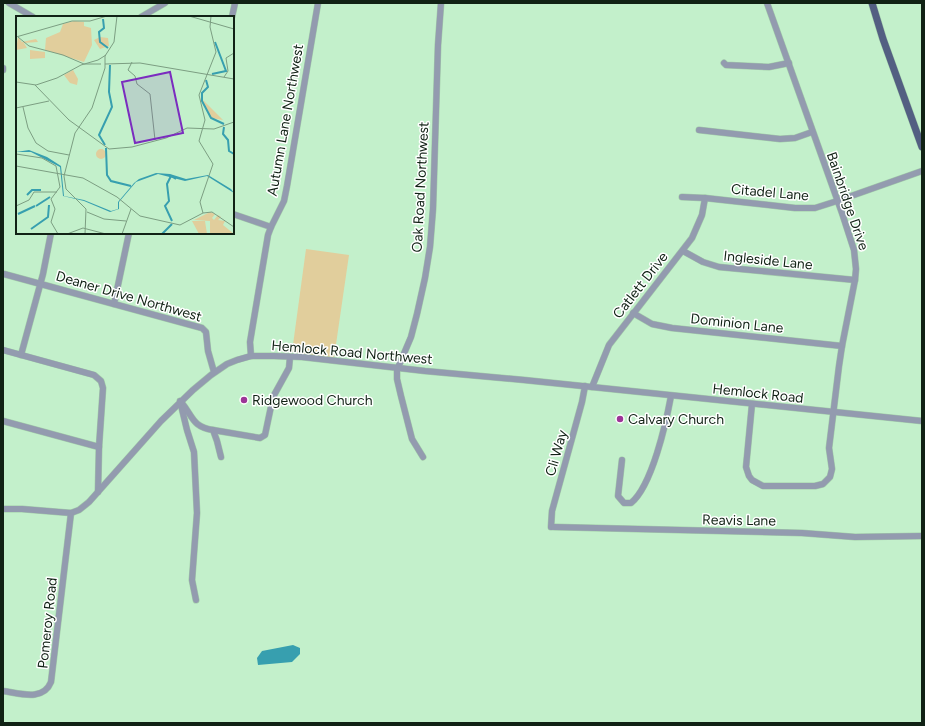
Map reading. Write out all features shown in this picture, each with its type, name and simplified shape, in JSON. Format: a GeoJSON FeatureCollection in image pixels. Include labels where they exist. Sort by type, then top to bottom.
{"type":"FeatureCollection","features":[{"type":"Feature","properties":{"kind":"main road"},"geometry":{"type":"LineString","coordinates":[[872,3],[883,39],[922,147]]}},
{"type":"Feature","properties":{"kind":"street"},"geometry":{"type":"LineString","coordinates":[[9,3],[31,16]]}},
{"type":"Feature","properties":{"kind":"street"},"geometry":{"type":"LineString","coordinates":[[142,16],[164,3]]}},
{"type":"Feature","properties":{"kind":"street"},"geometry":{"type":"LineString","coordinates":[[232,16],[235,3]]}},
{"type":"Feature","properties":{"kind":"street","name":"Autumn Lane Northwest"},"geometry":{"type":"LineString","coordinates":[[252,356],[250,342],[263,260],[270,227],[281,207],[287,186],[318,3]]}},
{"type":"Feature","properties":{"kind":"street","name":"Oak Road Northwest"},"geometry":{"type":"LineString","coordinates":[[398,368],[411,337],[418,314],[430,247],[434,209],[438,45],[441,3]]}},
{"type":"Feature","properties":{"kind":"street","name":"Bainbridge Drive"},"geometry":{"type":"LineString","coordinates":[[752,404],[746,467],[752,480],[758,484],[767,486],[815,486],[823,484],[827,481],[832,473],[829,448],[842,346],[855,280],[855,253],[767,3]]}},
{"type":"Feature","properties":{"kind":"street"},"geometry":{"type":"LineString","coordinates":[[724,63],[769,68],[789,63]]}},
{"type":"Feature","properties":{"kind":"street"},"geometry":{"type":"LineString","coordinates":[[700,130],[780,139],[795,138],[812,132]]}},
{"type":"Feature","properties":{"kind":"street","name":"Citadel Lane"},"geometry":{"type":"LineString","coordinates":[[682,197],[804,208],[822,206],[837,202],[922,171]]}},
{"type":"Feature","properties":{"kind":"street","name":"Catlett Drive"},"geometry":{"type":"LineString","coordinates":[[592,387],[609,345],[692,238],[702,215],[705,198]]}},
{"type":"Feature","properties":{"kind":"street"},"geometry":{"type":"LineString","coordinates":[[234,214],[270,227]]}},
{"type":"Feature","properties":{"kind":"street"},"geometry":{"type":"LineString","coordinates":[[21,355],[40,284],[51,234]]}},
{"type":"Feature","properties":{"kind":"street"},"geometry":{"type":"LineString","coordinates":[[114,304],[128,234]]}},
{"type":"Feature","properties":{"kind":"street","name":"Ingleside Lane"},"geometry":{"type":"LineString","coordinates":[[683,251],[703,262],[719,267],[855,280]]}},
{"type":"Feature","properties":{"kind":"street","name":"Deaner Drive Northwest"},"geometry":{"type":"LineString","coordinates":[[4,274],[202,328],[206,332],[208,351],[214,372]]}},
{"type":"Feature","properties":{"kind":"street","name":"Dominion Lane"},"geometry":{"type":"LineString","coordinates":[[633,313],[652,324],[672,328],[842,346]]}},
{"type":"Feature","properties":{"kind":"street"},"geometry":{"type":"LineString","coordinates":[[3,350],[94,375],[101,381],[103,388],[98,492]]}},
{"type":"Feature","properties":{"kind":"street","name":"Hemlock Road Northwest"},"geometry":{"type":"LineString","coordinates":[[71,513],[83,507],[98,492],[180,401],[214,372],[237,360],[252,356],[290,357],[592,387]]}},
{"type":"Feature","properties":{"kind":"street"},"geometry":{"type":"LineString","coordinates":[[180,401],[198,426],[202,428],[260,438],[265,435],[273,397],[288,368],[290,357]]}},
{"type":"Feature","properties":{"kind":"street"},"geometry":{"type":"LineString","coordinates":[[398,368],[397,379],[412,439],[423,457]]}},
{"type":"Feature","properties":{"kind":"street","name":"Cli Way"},"geometry":{"type":"LineString","coordinates":[[553,527],[552,511],[585,386]]}},
{"type":"Feature","properties":{"kind":"street","name":"Hemlock Road"},"geometry":{"type":"LineString","coordinates":[[592,387],[922,422]]}},
{"type":"Feature","properties":{"kind":"street"},"geometry":{"type":"LineString","coordinates":[[622,460],[618,496],[624,503],[631,503],[641,491],[657,453],[671,396]]}},
{"type":"Feature","properties":{"kind":"street"},"geometry":{"type":"LineString","coordinates":[[180,401],[194,452],[197,513],[192,580],[196,600]]}},
{"type":"Feature","properties":{"kind":"street"},"geometry":{"type":"LineString","coordinates":[[3,421],[99,447]]}},
{"type":"Feature","properties":{"kind":"street"},"geometry":{"type":"LineString","coordinates":[[213,430],[218,441],[221,457]]}},
{"type":"Feature","properties":{"kind":"street"},"geometry":{"type":"LineString","coordinates":[[3,510],[22,509],[71,513]]}},
{"type":"Feature","properties":{"kind":"street","name":"Pomeroy Road"},"geometry":{"type":"LineString","coordinates":[[3,691],[35,695],[47,690],[53,677],[71,513]]}},
{"type":"Feature","properties":{"kind":"street","name":"Reavis Lane"},"geometry":{"type":"LineString","coordinates":[[553,527],[802,533],[855,537],[922,536]]}},
{"type":"Feature","properties":{"kind":"shaded area"},"geometry":{"type":"Polygon","coordinates":[[[306,249],[349,255],[334,358],[292,352],[306,249]]]}},
{"type":"Feature","properties":{"kind":"water"},"geometry":{"type":"Polygon","coordinates":[[[293,645],[300,648],[300,654],[292,662],[258,665],[257,658],[262,651],[293,645]]]}},
{"type":"Feature","properties":{"kind":"place","name":"Ridgewood Church"},"geometry":{"type":"Point","coordinates":[244,400]}},
{"type":"Feature","properties":{"kind":"place","name":"Calvary Church"},"geometry":{"type":"Point","coordinates":[620,419]}}]}
